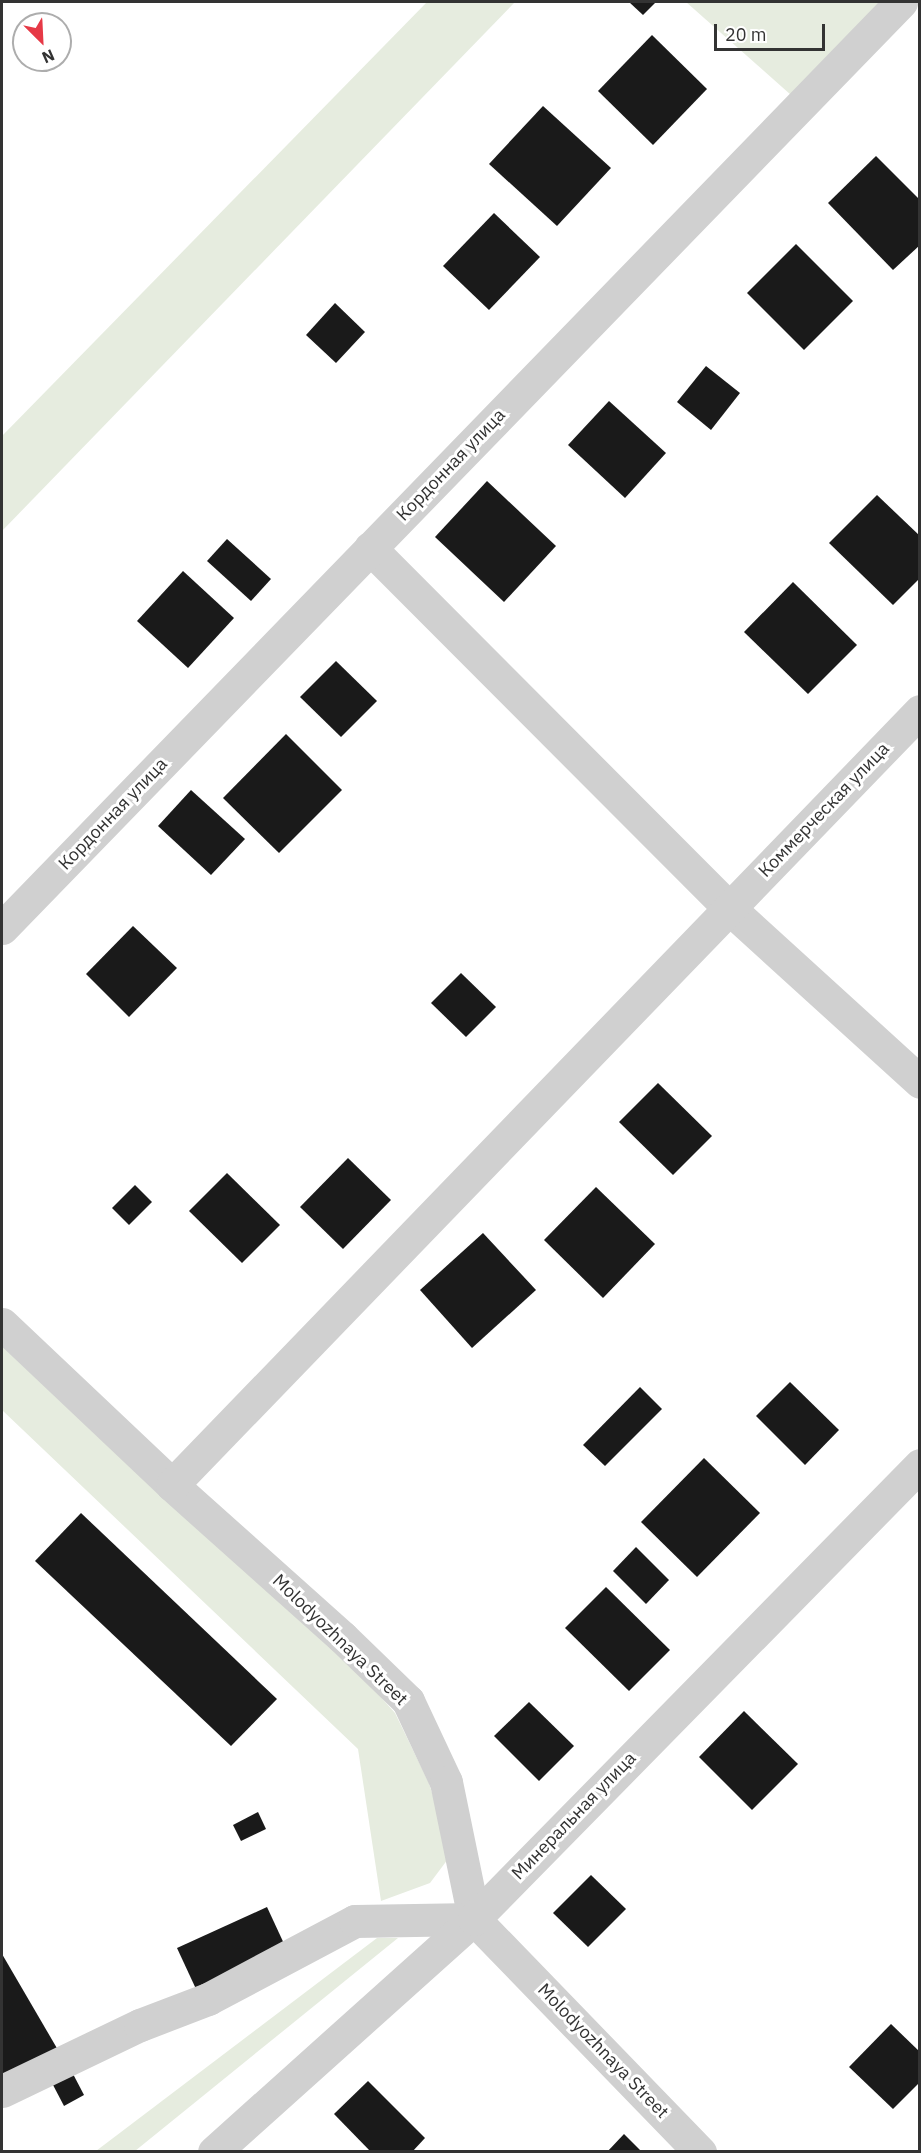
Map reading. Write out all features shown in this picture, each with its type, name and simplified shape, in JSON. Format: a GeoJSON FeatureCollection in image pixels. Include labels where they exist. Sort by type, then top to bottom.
{"type":"FeatureCollection","features":[{"type":"Feature","properties":{"kind":"street","name":"Кордонная улица"},"geometry":{"type":"LineString","coordinates":[[2,928],[901,2]]}},
{"type":"Feature","properties":{"kind":"street"},"geometry":{"type":"LineString","coordinates":[[370,548],[729,908],[920,1082]]}},
{"type":"Feature","properties":{"kind":"street","name":"Коммерческая улица"},"geometry":{"type":"LineString","coordinates":[[172,1485],[920,711]]}},
{"type":"Feature","properties":{"kind":"street","name":"Molodyozhnaya Street"},"geometry":{"type":"LineString","coordinates":[[2,1324],[172,1485],[342,1637],[408,1701],[446,1782],[474,1919],[700,2151]]}},
{"type":"Feature","properties":{"kind":"street","name":"Минеральная улица"},"geometry":{"type":"LineString","coordinates":[[214,2151],[474,1919],[920,1465]]}},
{"type":"Feature","properties":{"kind":"street"},"geometry":{"type":"LineString","coordinates":[[2,2091],[140,2025],[208,1999],[356,1921],[474,1919]]}},
{"type":"Feature","properties":{"kind":"shaded area"},"geometry":{"type":"Polygon","coordinates":[[[427,2],[515,2],[2,531],[2,436],[427,2]]]}},
{"type":"Feature","properties":{"kind":"shaded area"},"geometry":{"type":"Polygon","coordinates":[[[686,2],[881,2],[791,95],[686,2]]]}},
{"type":"Feature","properties":{"kind":"shaded area"},"geometry":{"type":"Polygon","coordinates":[[[2,1345],[342,1654],[395,1713],[429,1783],[451,1855],[430,1883],[381,1901],[358,1749],[2,1410],[2,1345]]]}},
{"type":"Feature","properties":{"kind":"shaded area"},"geometry":{"type":"Polygon","coordinates":[[[377,1938],[398,1938],[135,2151],[96,2151],[377,1938]]]}},
{"type":"Feature","properties":{"kind":"building"},"geometry":{"type":"Polygon","coordinates":[[[629,2],[656,2],[643,15],[629,2]]]}},
{"type":"Feature","properties":{"kind":"building"},"geometry":{"type":"Polygon","coordinates":[[[652,35],[707,89],[653,145],[598,91],[652,35]]]}},
{"type":"Feature","properties":{"kind":"building"},"geometry":{"type":"Polygon","coordinates":[[[543,106],[611,168],[557,226],[489,164],[543,106]]]}},
{"type":"Feature","properties":{"kind":"building"},"geometry":{"type":"Polygon","coordinates":[[[876,156],[920,200],[920,245],[893,270],[828,203],[876,156]]]}},
{"type":"Feature","properties":{"kind":"building"},"geometry":{"type":"Polygon","coordinates":[[[494,213],[540,257],[489,310],[443,266],[494,213]]]}},
{"type":"Feature","properties":{"kind":"building"},"geometry":{"type":"Polygon","coordinates":[[[796,244],[853,301],[804,350],[747,293],[796,244]]]}},
{"type":"Feature","properties":{"kind":"building"},"geometry":{"type":"Polygon","coordinates":[[[335,303],[365,332],[336,363],[306,335],[335,303]]]}},
{"type":"Feature","properties":{"kind":"building"},"geometry":{"type":"Polygon","coordinates":[[[706,366],[740,393],[711,430],[677,402],[706,366]]]}},
{"type":"Feature","properties":{"kind":"building"},"geometry":{"type":"Polygon","coordinates":[[[609,401],[666,453],[625,498],[568,445],[609,401]]]}},
{"type":"Feature","properties":{"kind":"building"},"geometry":{"type":"Polygon","coordinates":[[[487,481],[556,546],[504,602],[435,537],[487,481]]]}},
{"type":"Feature","properties":{"kind":"building"},"geometry":{"type":"Polygon","coordinates":[[[877,495],[920,536],[920,578],[893,605],[829,543],[877,495]]]}},
{"type":"Feature","properties":{"kind":"building"},"geometry":{"type":"Polygon","coordinates":[[[227,539],[271,579],[251,601],[207,561],[227,539]]]}},
{"type":"Feature","properties":{"kind":"building"},"geometry":{"type":"Polygon","coordinates":[[[183,571],[234,618],[188,668],[137,621],[183,571]]]}},
{"type":"Feature","properties":{"kind":"building"},"geometry":{"type":"Polygon","coordinates":[[[793,582],[857,645],[808,694],[744,632],[793,582]]]}},
{"type":"Feature","properties":{"kind":"building"},"geometry":{"type":"Polygon","coordinates":[[[336,661],[377,701],[341,737],[300,697],[336,661]]]}},
{"type":"Feature","properties":{"kind":"building"},"geometry":{"type":"Polygon","coordinates":[[[286,734],[342,790],[279,853],[223,798],[286,734]]]}},
{"type":"Feature","properties":{"kind":"building"},"geometry":{"type":"Polygon","coordinates":[[[191,790],[245,839],[211,875],[158,826],[191,790]]]}},
{"type":"Feature","properties":{"kind":"building"},"geometry":{"type":"Polygon","coordinates":[[[133,926],[177,968],[129,1017],[86,974],[133,926]]]}},
{"type":"Feature","properties":{"kind":"building"},"geometry":{"type":"Polygon","coordinates":[[[461,973],[496,1007],[466,1037],[431,1003],[461,973]]]}},
{"type":"Feature","properties":{"kind":"building"},"geometry":{"type":"Polygon","coordinates":[[[658,1083],[712,1136],[673,1175],[619,1122],[658,1083]]]}},
{"type":"Feature","properties":{"kind":"building"},"geometry":{"type":"Polygon","coordinates":[[[348,1158],[391,1200],[343,1249],[300,1207],[348,1158]]]}},
{"type":"Feature","properties":{"kind":"building"},"geometry":{"type":"Polygon","coordinates":[[[227,1173],[280,1225],[242,1263],[189,1211],[227,1173]]]}},
{"type":"Feature","properties":{"kind":"building"},"geometry":{"type":"Polygon","coordinates":[[[135,1185],[152,1202],[129,1225],[112,1208],[135,1185]]]}},
{"type":"Feature","properties":{"kind":"building"},"geometry":{"type":"Polygon","coordinates":[[[596,1187],[655,1244],[603,1298],[544,1240],[596,1187]]]}},
{"type":"Feature","properties":{"kind":"building"},"geometry":{"type":"Polygon","coordinates":[[[483,1233],[536,1290],[472,1348],[420,1290],[483,1233]]]}},
{"type":"Feature","properties":{"kind":"building"},"geometry":{"type":"Polygon","coordinates":[[[790,1382],[839,1430],[805,1465],[756,1416],[790,1382]]]}},
{"type":"Feature","properties":{"kind":"building"},"geometry":{"type":"Polygon","coordinates":[[[640,1387],[662,1409],[605,1466],[583,1445],[640,1387]]]}},
{"type":"Feature","properties":{"kind":"building"},"geometry":{"type":"Polygon","coordinates":[[[704,1458],[760,1513],[697,1577],[641,1522],[704,1458]]]}},
{"type":"Feature","properties":{"kind":"building"},"geometry":{"type":"Polygon","coordinates":[[[81,1513],[277,1699],[231,1746],[35,1561],[81,1513]]]}},
{"type":"Feature","properties":{"kind":"building"},"geometry":{"type":"Polygon","coordinates":[[[636,1547],[669,1580],[646,1604],[613,1571],[636,1547]]]}},
{"type":"Feature","properties":{"kind":"building"},"geometry":{"type":"Polygon","coordinates":[[[606,1587],[670,1650],[629,1691],[565,1628],[606,1587]]]}},
{"type":"Feature","properties":{"kind":"building"},"geometry":{"type":"Polygon","coordinates":[[[529,1702],[574,1746],[539,1781],[494,1736],[529,1702]]]}},
{"type":"Feature","properties":{"kind":"building"},"geometry":{"type":"Polygon","coordinates":[[[744,1711],[798,1764],[752,1810],[699,1757],[744,1711]]]}},
{"type":"Feature","properties":{"kind":"building"},"geometry":{"type":"Polygon","coordinates":[[[258,1812],[266,1829],[241,1841],[233,1825],[258,1812]]]}},
{"type":"Feature","properties":{"kind":"building"},"geometry":{"type":"Polygon","coordinates":[[[591,1875],[626,1909],[588,1947],[553,1913],[591,1875]]]}},
{"type":"Feature","properties":{"kind":"building"},"geometry":{"type":"Polygon","coordinates":[[[267,1907],[286,1948],[196,1989],[177,1948],[267,1907]]]}},
{"type":"Feature","properties":{"kind":"building"},"geometry":{"type":"Polygon","coordinates":[[[2,1954],[58,2050],[2,2083],[2,1954]]]}},
{"type":"Feature","properties":{"kind":"building"},"geometry":{"type":"Polygon","coordinates":[[[891,2024],[920,2052],[920,2082],[893,2109],[849,2067],[891,2024]]]}},
{"type":"Feature","properties":{"kind":"building"},"geometry":{"type":"Polygon","coordinates":[[[72,2072],[84,2095],[64,2106],[52,2083],[72,2072]]]}},
{"type":"Feature","properties":{"kind":"building"},"geometry":{"type":"Polygon","coordinates":[[[368,2081],[425,2138],[412,2152],[371,2152],[334,2114],[368,2081]]]}},
{"type":"Feature","properties":{"kind":"building"},"geometry":{"type":"Polygon","coordinates":[[[624,2134],[642,2152],[607,2152],[624,2134]]]}}]}
